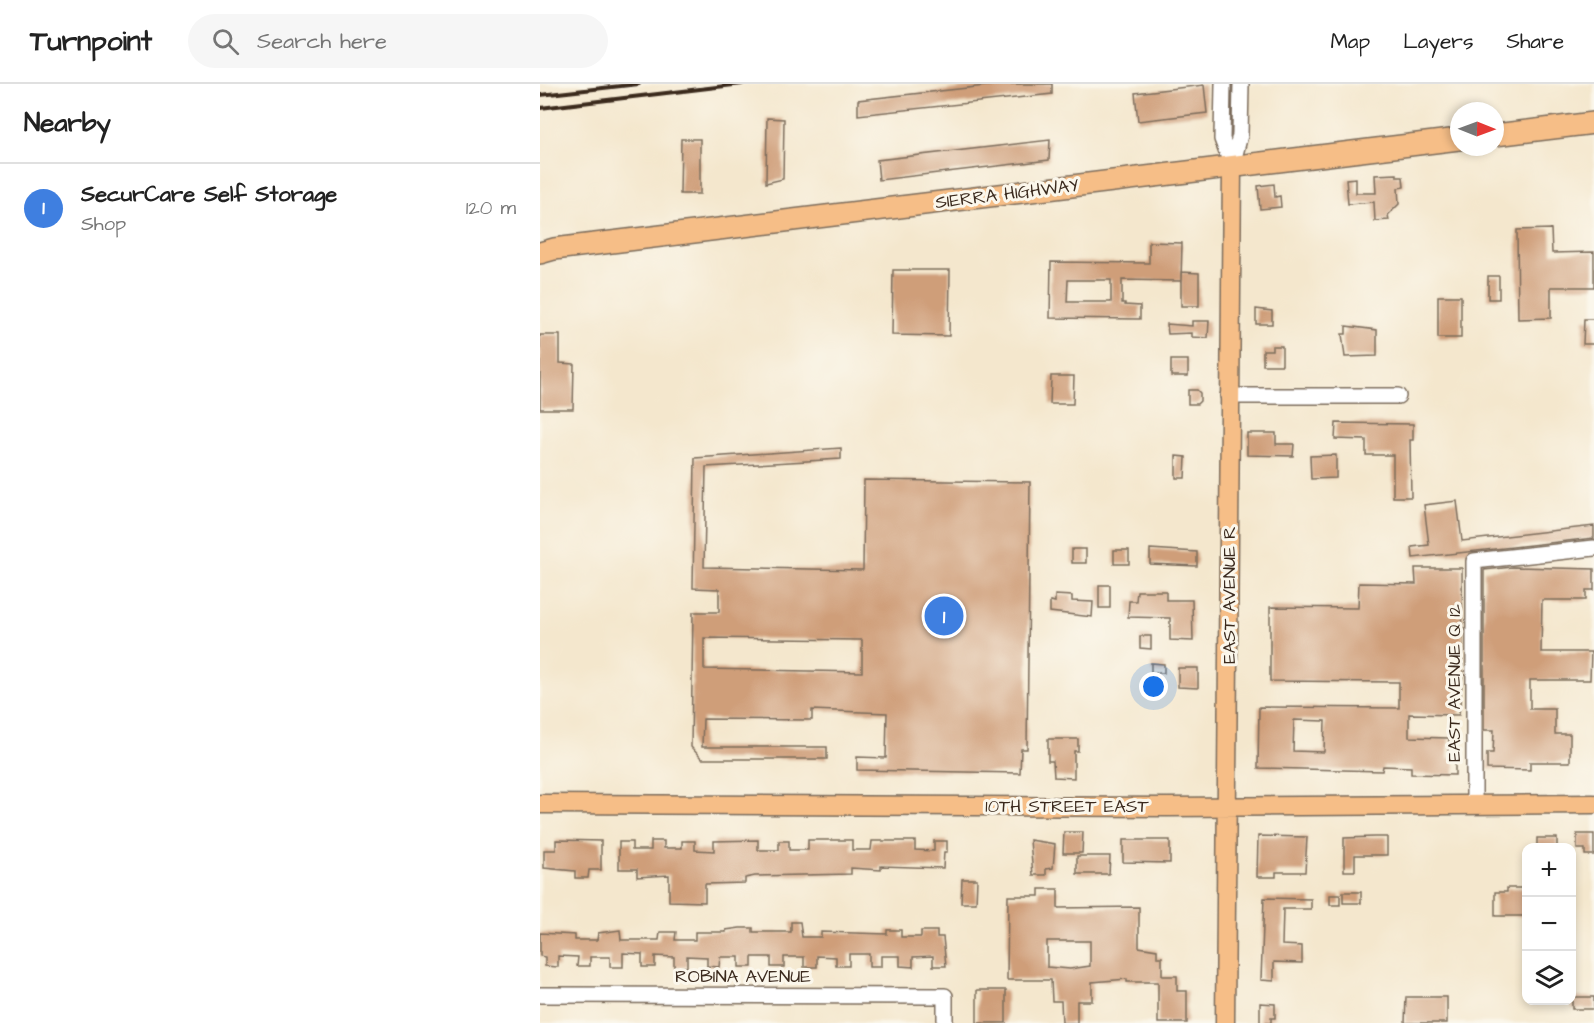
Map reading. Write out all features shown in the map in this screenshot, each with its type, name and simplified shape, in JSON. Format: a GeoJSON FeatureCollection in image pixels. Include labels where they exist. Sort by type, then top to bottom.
{"type":"FeatureCollection","features":[{"type":"Feature","properties":{"kind":"highway"},"geometry":{"type":"LineString","coordinates":[[1504,134],[1594,123]]}},
{"type":"Feature","properties":{"kind":"highway","name":"SIERRA HIGHWAY"},"geometry":{"type":"LineString","coordinates":[[545,250],[1450,140]]}},
{"type":"Feature","properties":{"kind":"main road","name":"EAST AVENUE R"},"geometry":{"type":"LineString","coordinates":[[1225,1023],[1229,806],[1228,396],[1232,166]]}},
{"type":"Feature","properties":{"kind":"main road","name":"10TH STREET EAST"},"geometry":{"type":"LineString","coordinates":[[540,804],[1229,806],[1594,804]]}},
{"type":"Feature","properties":{"kind":"street","name":"EAST AVENUE R"},"geometry":{"type":"LineString","coordinates":[[1223,84],[1222,139],[1232,166]]}},
{"type":"Feature","properties":{"kind":"street","name":"EAST AVENUE R"},"geometry":{"type":"LineString","coordinates":[[1232,166],[1240,135],[1241,84]]}},
{"type":"Feature","properties":{"kind":"street"},"geometry":{"type":"LineString","coordinates":[[1228,396],[1398,396]]}},
{"type":"Feature","properties":{"kind":"street","name":"EAST AVENUE Q 12"},"geometry":{"type":"LineString","coordinates":[[1474,805],[1474,561],[1594,548]]}},
{"type":"Feature","properties":{"kind":"street","name":"ROBINA AVENUE"},"geometry":{"type":"LineString","coordinates":[[540,995],[945,996],[945,1023]]}},
{"type":"Feature","properties":{"kind":"building"},"geometry":{"type":"Polygon","coordinates":[[[1004,84],[1052,84],[1052,94],[858,115],[858,100],[1004,84]]]}},
{"type":"Feature","properties":{"kind":"building"},"geometry":{"type":"Polygon","coordinates":[[[1204,85],[1207,113],[1138,121],[1135,93],[1204,85]]]}},
{"type":"Feature","properties":{"kind":"building"},"geometry":{"type":"Polygon","coordinates":[[[767,118],[784,119],[783,179],[766,183],[767,118]]]}},
{"type":"Feature","properties":{"kind":"building"},"geometry":{"type":"Polygon","coordinates":[[[681,139],[700,139],[700,194],[680,194],[681,139]]]}},
{"type":"Feature","properties":{"kind":"building"},"geometry":{"type":"Polygon","coordinates":[[[1050,140],[1049,160],[879,180],[877,160],[1050,140]]]}},
{"type":"Feature","properties":{"kind":"building"},"geometry":{"type":"Polygon","coordinates":[[[1397,174],[1397,177],[1403,177],[1404,187],[1398,188],[1399,204],[1388,215],[1389,220],[1375,221],[1374,202],[1348,204],[1346,179],[1356,178],[1356,193],[1376,193],[1375,175],[1397,174]]]}},
{"type":"Feature","properties":{"kind":"building"},"geometry":{"type":"Polygon","coordinates":[[[1274,184],[1275,197],[1280,196],[1281,207],[1260,209],[1258,186],[1274,184]]]}},
{"type":"Feature","properties":{"kind":"building"},"geometry":{"type":"Polygon","coordinates":[[[1551,229],[1552,253],[1594,252],[1594,287],[1551,287],[1551,318],[1518,319],[1517,230],[1551,229]]]}},
{"type":"Feature","properties":{"kind":"building"},"geometry":{"type":"Polygon","coordinates":[[[1149,242],[1182,243],[1181,281],[1122,280],[1122,303],[1140,306],[1140,319],[1050,318],[1051,262],[1149,263],[1149,242]],[[1068,280],[1067,302],[1111,302],[1111,280],[1068,280]]]}},
{"type":"Feature","properties":{"kind":"building"},"geometry":{"type":"Polygon","coordinates":[[[893,270],[950,270],[949,336],[892,335],[893,270]]]}},
{"type":"Feature","properties":{"kind":"building"},"geometry":{"type":"Polygon","coordinates":[[[1181,272],[1199,273],[1199,306],[1181,306],[1181,272]]]}},
{"type":"Feature","properties":{"kind":"building"},"geometry":{"type":"Polygon","coordinates":[[[1488,276],[1499,276],[1499,299],[1488,299],[1488,276]]]}},
{"type":"Feature","properties":{"kind":"building"},"geometry":{"type":"Polygon","coordinates":[[[1438,296],[1461,296],[1461,338],[1438,338],[1438,296]]]}},
{"type":"Feature","properties":{"kind":"building"},"geometry":{"type":"Polygon","coordinates":[[[1256,309],[1272,311],[1272,324],[1256,324],[1256,309]]]}},
{"type":"Feature","properties":{"kind":"building"},"geometry":{"type":"Polygon","coordinates":[[[1584,319],[1594,319],[1594,344],[1583,344],[1584,319]]]}},
{"type":"Feature","properties":{"kind":"building"},"geometry":{"type":"Polygon","coordinates":[[[1192,321],[1209,321],[1208,338],[1192,337],[1192,333],[1168,334],[1167,324],[1192,326],[1192,321]]]}},
{"type":"Feature","properties":{"kind":"building"},"geometry":{"type":"Polygon","coordinates":[[[1346,326],[1377,330],[1377,356],[1345,357],[1342,334],[1346,334],[1346,326]]]}},
{"type":"Feature","properties":{"kind":"building"},"geometry":{"type":"Polygon","coordinates":[[[540,335],[560,335],[560,363],[574,364],[573,409],[540,409],[540,335]]]}},
{"type":"Feature","properties":{"kind":"building"},"geometry":{"type":"Polygon","coordinates":[[[1272,346],[1282,346],[1282,365],[1263,365],[1263,350],[1272,350],[1272,346]]]}},
{"type":"Feature","properties":{"kind":"building"},"geometry":{"type":"Polygon","coordinates":[[[1171,360],[1188,360],[1188,376],[1171,376],[1171,360]]]}},
{"type":"Feature","properties":{"kind":"building"},"geometry":{"type":"Polygon","coordinates":[[[1051,376],[1074,376],[1073,404],[1050,404],[1051,376]]]}},
{"type":"Feature","properties":{"kind":"building"},"geometry":{"type":"Polygon","coordinates":[[[1188,390],[1197,390],[1200,393],[1200,401],[1197,404],[1188,404],[1188,390]]]}},
{"type":"Feature","properties":{"kind":"building"},"geometry":{"type":"Polygon","coordinates":[[[1336,423],[1413,424],[1413,440],[1410,440],[1411,497],[1393,497],[1393,455],[1366,455],[1366,440],[1335,439],[1336,423]]]}},
{"type":"Feature","properties":{"kind":"building"},"geometry":{"type":"Polygon","coordinates":[[[1247,433],[1276,433],[1276,444],[1294,444],[1293,456],[1247,455],[1247,433]]]}},
{"type":"Feature","properties":{"kind":"building"},"geometry":{"type":"Polygon","coordinates":[[[841,448],[841,459],[706,467],[704,567],[863,570],[864,480],[1030,482],[1027,749],[1021,749],[1020,773],[857,770],[857,757],[886,758],[887,713],[812,710],[812,720],[703,719],[702,747],[827,747],[827,759],[702,759],[691,747],[693,612],[719,612],[719,589],[693,588],[695,458],[841,448]],[[704,638],[704,669],[862,672],[862,640],[704,638]]]}},
{"type":"Feature","properties":{"kind":"building"},"geometry":{"type":"Polygon","coordinates":[[[1336,455],[1336,478],[1311,479],[1310,456],[1336,455]]]}},
{"type":"Feature","properties":{"kind":"building"},"geometry":{"type":"Polygon","coordinates":[[[1176,456],[1186,457],[1185,478],[1176,478],[1176,456]]]}},
{"type":"Feature","properties":{"kind":"building"},"geometry":{"type":"Polygon","coordinates":[[[1457,501],[1462,541],[1594,526],[1594,538],[1413,558],[1412,547],[1429,545],[1424,505],[1457,501]]]}},
{"type":"Feature","properties":{"kind":"building"},"geometry":{"type":"Polygon","coordinates":[[[1072,549],[1086,549],[1086,563],[1072,563],[1072,549]]]}},
{"type":"Feature","properties":{"kind":"building"},"geometry":{"type":"Polygon","coordinates":[[[1150,549],[1197,552],[1197,566],[1150,564],[1150,549]]]}},
{"type":"Feature","properties":{"kind":"building"},"geometry":{"type":"Polygon","coordinates":[[[1114,550],[1129,550],[1129,564],[1114,564],[1114,550]]]}},
{"type":"Feature","properties":{"kind":"building"},"geometry":{"type":"Polygon","coordinates":[[[1513,567],[1594,569],[1594,590],[1586,590],[1586,600],[1542,600],[1541,652],[1591,652],[1590,680],[1530,680],[1530,709],[1555,709],[1555,734],[1570,734],[1570,762],[1530,762],[1530,770],[1487,769],[1487,753],[1493,753],[1494,730],[1484,730],[1484,570],[1513,567]]]}},
{"type":"Feature","properties":{"kind":"building"},"geometry":{"type":"Polygon","coordinates":[[[1415,568],[1462,568],[1463,672],[1459,715],[1409,714],[1409,737],[1449,738],[1448,758],[1455,758],[1455,775],[1411,774],[1411,767],[1383,766],[1382,771],[1258,768],[1259,707],[1399,708],[1399,682],[1270,681],[1270,607],[1358,608],[1359,583],[1416,584],[1415,568]],[[1294,720],[1293,751],[1324,752],[1325,721],[1294,720]]]}},
{"type":"Feature","properties":{"kind":"building"},"geometry":{"type":"Polygon","coordinates":[[[1099,585],[1110,585],[1110,608],[1099,608],[1099,585]]]}},
{"type":"Feature","properties":{"kind":"building"},"geometry":{"type":"Polygon","coordinates":[[[1137,591],[1166,591],[1166,600],[1192,600],[1193,641],[1170,640],[1170,618],[1128,617],[1129,601],[1136,601],[1137,591]]]}},
{"type":"Feature","properties":{"kind":"building"},"geometry":{"type":"Polygon","coordinates":[[[1055,595],[1072,596],[1072,601],[1093,602],[1092,617],[1050,612],[1050,601],[1055,602],[1055,595]]]}},
{"type":"Feature","properties":{"kind":"building"},"geometry":{"type":"Polygon","coordinates":[[[1140,636],[1151,636],[1151,649],[1140,648],[1140,636]]]}},
{"type":"Feature","properties":{"kind":"building"},"geometry":{"type":"Polygon","coordinates":[[[1151,663],[1164,664],[1164,673],[1151,673],[1151,663]]]}},
{"type":"Feature","properties":{"kind":"building"},"geometry":{"type":"Polygon","coordinates":[[[1178,668],[1198,668],[1198,688],[1178,687],[1178,668]]]}},
{"type":"Feature","properties":{"kind":"building"},"geometry":{"type":"Polygon","coordinates":[[[1048,739],[1078,739],[1078,751],[1074,751],[1074,778],[1054,777],[1053,761],[1048,761],[1048,739]]]}},
{"type":"Feature","properties":{"kind":"building"},"geometry":{"type":"Polygon","coordinates":[[[1064,832],[1083,832],[1082,853],[1063,853],[1064,832]]]}},
{"type":"Feature","properties":{"kind":"building"},"geometry":{"type":"Polygon","coordinates":[[[1577,834],[1594,834],[1594,855],[1585,855],[1585,849],[1577,849],[1577,834]]]}},
{"type":"Feature","properties":{"kind":"building"},"geometry":{"type":"Polygon","coordinates":[[[1258,836],[1307,837],[1305,872],[1276,872],[1276,877],[1257,877],[1258,836]]]}},
{"type":"Feature","properties":{"kind":"building"},"geometry":{"type":"Polygon","coordinates":[[[1387,837],[1387,855],[1355,855],[1355,871],[1344,871],[1344,838],[1387,837]]]}},
{"type":"Feature","properties":{"kind":"building"},"geometry":{"type":"Polygon","coordinates":[[[1537,838],[1557,838],[1557,843],[1537,843],[1537,838]]]}},
{"type":"Feature","properties":{"kind":"building"},"geometry":{"type":"Polygon","coordinates":[[[556,840],[601,841],[601,870],[589,870],[588,878],[575,878],[575,871],[544,868],[544,850],[556,850],[556,840]]]}},
{"type":"Feature","properties":{"kind":"building"},"geometry":{"type":"Polygon","coordinates":[[[758,840],[758,850],[779,850],[779,841],[789,841],[789,850],[808,850],[808,840],[852,840],[852,850],[871,850],[872,841],[915,841],[915,850],[934,851],[934,841],[947,841],[947,852],[944,852],[943,868],[881,866],[881,870],[851,868],[851,874],[755,876],[745,878],[745,883],[705,884],[705,902],[669,901],[669,875],[637,877],[637,869],[619,869],[619,842],[632,842],[632,850],[651,850],[651,841],[664,841],[664,848],[682,848],[682,841],[695,841],[695,850],[714,851],[714,841],[758,840]]]}},
{"type":"Feature","properties":{"kind":"building"},"geometry":{"type":"Polygon","coordinates":[[[1030,840],[1055,844],[1053,868],[1046,869],[1046,875],[1033,875],[1030,840]]]}},
{"type":"Feature","properties":{"kind":"building"},"geometry":{"type":"Polygon","coordinates":[[[1123,840],[1170,840],[1170,863],[1123,862],[1123,840]]]}},
{"type":"Feature","properties":{"kind":"building"},"geometry":{"type":"Polygon","coordinates":[[[1077,856],[1110,856],[1109,874],[1077,874],[1077,856]]]}},
{"type":"Feature","properties":{"kind":"building"},"geometry":{"type":"Polygon","coordinates":[[[962,879],[977,879],[976,903],[961,903],[962,879]]]}},
{"type":"Feature","properties":{"kind":"building"},"geometry":{"type":"Polygon","coordinates":[[[1507,888],[1522,888],[1522,916],[1495,916],[1495,892],[1507,892],[1507,888]]]}},
{"type":"Feature","properties":{"kind":"building"},"geometry":{"type":"Polygon","coordinates":[[[1039,889],[1058,889],[1058,908],[1139,907],[1139,947],[1157,950],[1157,957],[1162,957],[1162,976],[1177,976],[1177,991],[1187,991],[1187,1023],[1158,1023],[1158,982],[1127,982],[1127,979],[1092,982],[1092,1001],[1077,1001],[1077,1023],[1062,1023],[1061,1001],[1052,1001],[1051,980],[1007,980],[1008,896],[1039,896],[1039,889]],[[1047,941],[1047,967],[1070,969],[1090,966],[1090,941],[1047,941]]]}},
{"type":"Feature","properties":{"kind":"building"},"geometry":{"type":"Polygon","coordinates":[[[1343,892],[1361,892],[1361,903],[1343,903],[1343,892]]]}},
{"type":"Feature","properties":{"kind":"building"},"geometry":{"type":"Polygon","coordinates":[[[1330,895],[1340,895],[1340,905],[1330,905],[1330,895]]]}},
{"type":"Feature","properties":{"kind":"building"},"geometry":{"type":"Polygon","coordinates":[[[1264,898],[1311,899],[1311,909],[1283,909],[1282,945],[1302,946],[1302,963],[1274,962],[1274,981],[1261,980],[1264,898]]]}},
{"type":"Feature","properties":{"kind":"building"},"geometry":{"type":"Polygon","coordinates":[[[791,922],[800,922],[802,937],[821,937],[821,932],[887,934],[887,930],[901,930],[901,937],[921,937],[921,931],[937,931],[937,937],[943,937],[946,966],[933,966],[933,956],[913,957],[913,967],[900,966],[900,956],[881,956],[881,967],[869,967],[869,954],[849,954],[849,966],[836,966],[836,957],[817,956],[817,967],[804,967],[804,957],[784,957],[784,967],[771,967],[771,957],[752,957],[752,967],[739,967],[739,957],[720,957],[719,967],[707,966],[707,957],[687,956],[687,967],[674,967],[674,957],[655,956],[655,967],[642,967],[642,954],[623,953],[623,967],[610,967],[610,957],[590,957],[590,966],[577,966],[578,957],[558,956],[558,967],[545,966],[545,957],[540,956],[540,933],[575,935],[575,940],[597,940],[598,933],[620,930],[621,940],[659,940],[660,932],[676,932],[675,940],[695,940],[695,932],[726,932],[726,930],[740,928],[753,928],[753,932],[791,932],[791,922]]]}},
{"type":"Feature","properties":{"kind":"building"},"geometry":{"type":"Polygon","coordinates":[[[977,990],[1006,990],[1006,1023],[977,1023],[977,990]]]}},
{"type":"Feature","properties":{"kind":"building"},"geometry":{"type":"Polygon","coordinates":[[[1406,997],[1447,997],[1447,1023],[1405,1023],[1406,997]]]}},
{"type":"Feature","properties":{"kind":"building"},"geometry":{"type":"Polygon","coordinates":[[[1576,997],[1594,997],[1594,1009],[1572,1009],[1572,1005],[1576,1005],[1576,997]]]}},
{"type":"Feature","properties":{"kind":"building"},"geometry":{"type":"Polygon","coordinates":[[[1260,1003],[1275,1004],[1275,1018],[1271,1018],[1271,1023],[1260,1023],[1260,1003]]]}},
{"type":"Feature","properties":{"kind":"railway"},"geometry":{"type":"LineString","coordinates":[[540,95],[639,84]]}},
{"type":"Feature","properties":{"kind":"railway"},"geometry":{"type":"LineString","coordinates":[[540,108],[742,84]]}},
{"type":"Feature","properties":{"kind":"place","name":"SecurCare Self Storage"},"geometry":{"type":"Point","coordinates":[944,616]}}]}
